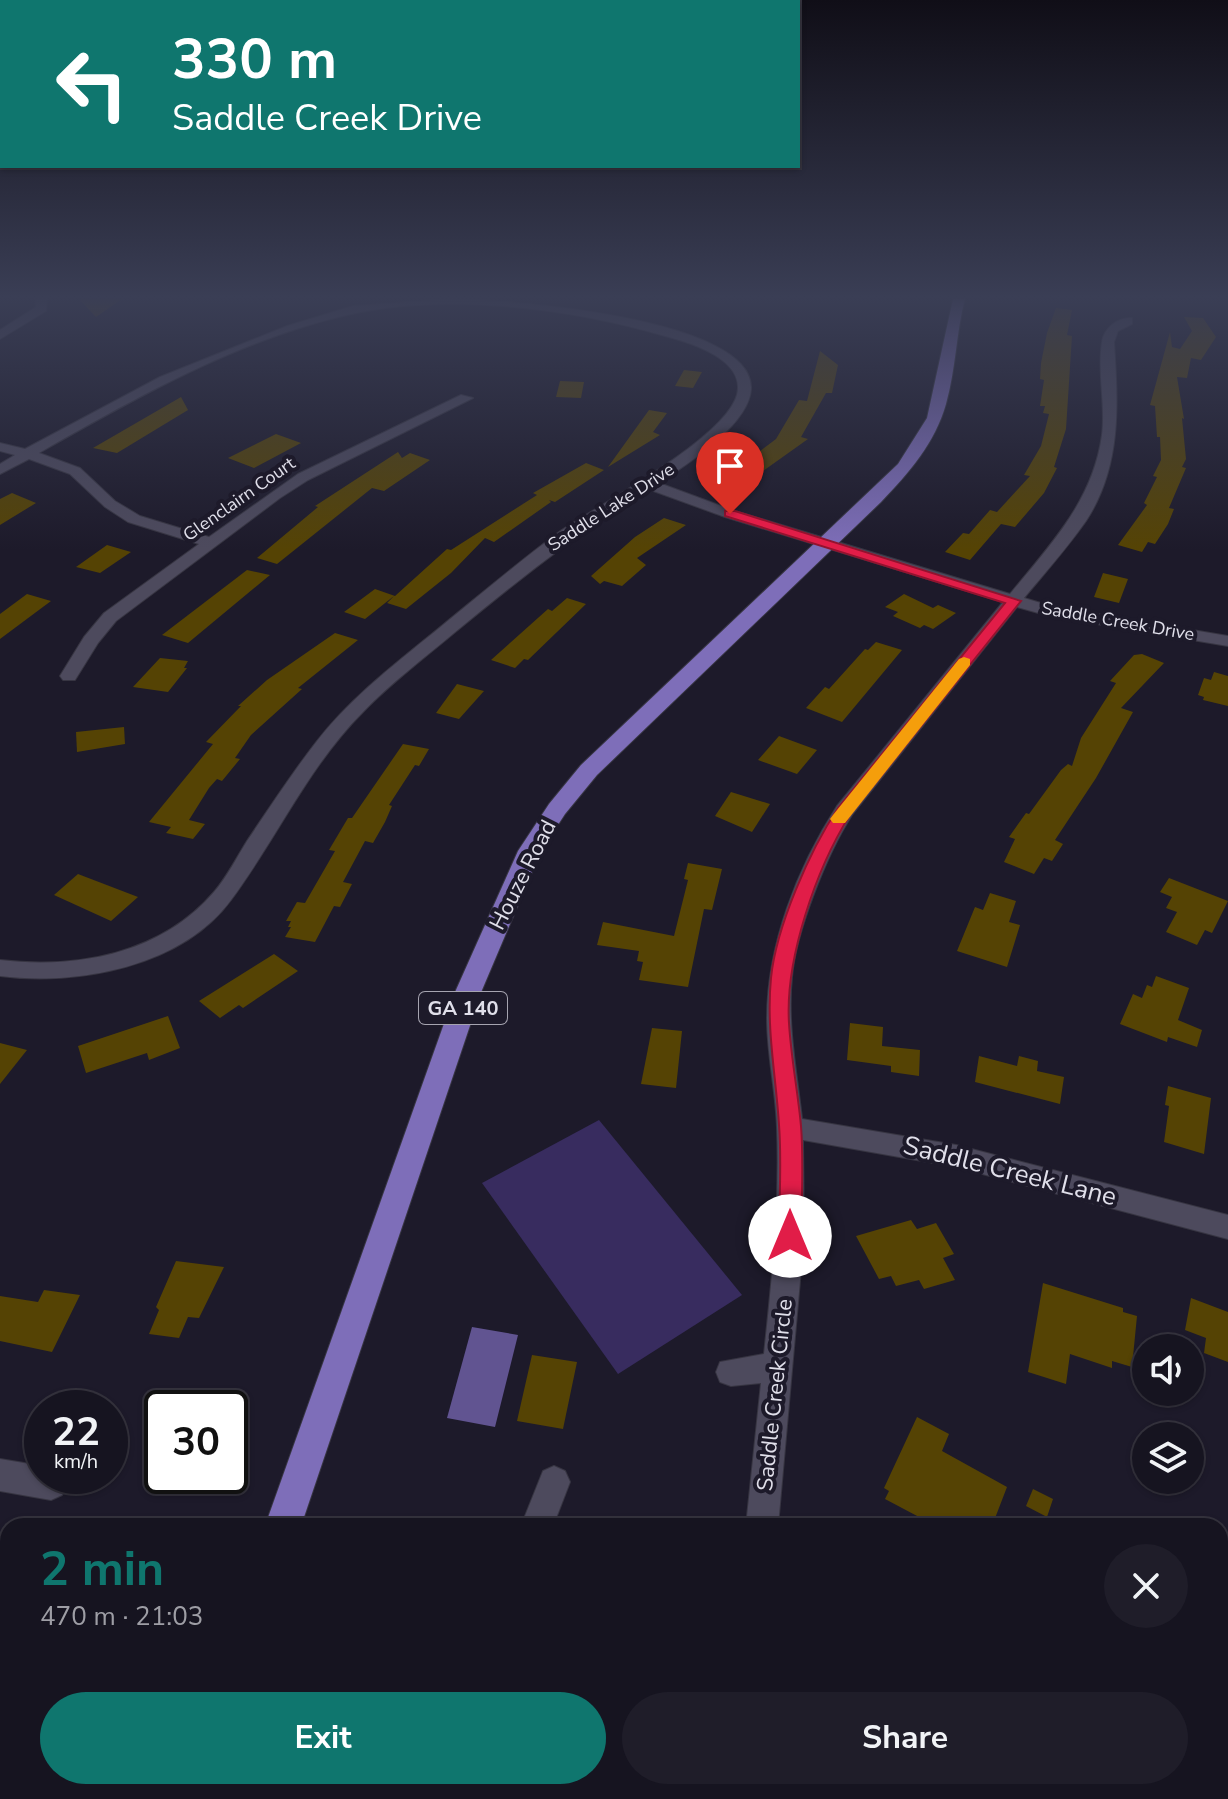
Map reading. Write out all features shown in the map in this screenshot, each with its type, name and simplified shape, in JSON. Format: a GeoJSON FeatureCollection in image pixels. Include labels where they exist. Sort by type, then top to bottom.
{"type":"FeatureCollection","features":[{"type":"Feature","properties":{"kind":"main road","name":"Houze Road"},"geometry":{"type":"LineString","coordinates":[[289,1518],[469,990],[530,851],[557,809],[589,770],[898,472],[926,435],[944,383]]}},
{"type":"Feature","properties":{"kind":"street","name":"Saddle Lake Drive"},"geometry":{"type":"LineString","coordinates":[[0,470],[154,383]]}},
{"type":"Feature","properties":{"kind":"street","name":"Saddle Lake Drive"},"geometry":{"type":"LineString","coordinates":[[0,968],[59,973],[105,965],[145,952],[182,933],[222,897],[317,754],[373,692],[550,546],[705,444],[736,408],[746,383]]}},
{"type":"Feature","properties":{"kind":"street","name":"Saddle Creek Circle"},"geometry":{"type":"LineString","coordinates":[[763,1518],[790,1236],[790,1128],[779,1022],[780,976],[789,939],[825,841],[844,811],[1079,519],[1102,475],[1112,432],[1110,383]]}},
{"type":"Feature","properties":{"kind":"street","name":"Glenclairn Court"},"geometry":{"type":"LineString","coordinates":[[69,676],[90,641],[110,617],[210,542],[303,477],[466,398]]}},
{"type":"Feature","properties":{"kind":"street"},"geometry":{"type":"LineString","coordinates":[[0,447],[75,471],[110,504],[134,519],[210,542]]}},
{"type":"Feature","properties":{"kind":"street","name":"Saddle Creek Drive"},"geometry":{"type":"LineString","coordinates":[[646,483],[825,544],[1014,601],[1082,618],[1176,630],[1228,641]]}},
{"type":"Feature","properties":{"kind":"street","name":"Saddle Creek Lane"},"geometry":{"type":"LineString","coordinates":[[790,1128],[858,1135],[926,1148],[1228,1227]]}},
{"type":"Feature","properties":{"kind":"street"},"geometry":{"type":"LineString","coordinates":[[731,1372],[778,1367]]}},
{"type":"Feature","properties":{"kind":"street"},"geometry":{"type":"LineString","coordinates":[[0,1475],[24,1479]]}},
{"type":"Feature","properties":{"kind":"street"},"geometry":{"type":"LineString","coordinates":[[540,1518],[554,1482]]}},
{"type":"Feature","properties":{"kind":"shaded area"},"geometry":{"type":"Polygon","coordinates":[[[599,1120],[742,1295],[618,1374],[482,1183],[599,1120]]]}},
{"type":"Feature","properties":{"kind":"shaded area"},"geometry":{"type":"Polygon","coordinates":[[[472,1327],[518,1335],[495,1427],[447,1418],[472,1327]]]}},
{"type":"Feature","properties":{"kind":"building"},"geometry":{"type":"Polygon","coordinates":[[[560,383],[584,383],[581,398],[556,397],[560,383]]]}},
{"type":"Feature","properties":{"kind":"building"},"geometry":{"type":"Polygon","coordinates":[[[677,383],[696,383],[693,388],[675,386],[677,383]]]}},
{"type":"Feature","properties":{"kind":"building"},"geometry":{"type":"Polygon","coordinates":[[[812,383],[834,383],[832,393],[826,393],[801,437],[808,439],[732,493],[713,486],[776,439],[799,400],[807,401],[812,383]]]}},
{"type":"Feature","properties":{"kind":"building"},"geometry":{"type":"Polygon","coordinates":[[[1044,383],[1069,383],[1066,429],[1054,467],[1057,468],[1044,493],[1015,527],[1001,524],[970,560],[945,552],[963,533],[969,534],[990,510],[997,512],[1030,476],[1024,475],[1041,446],[1049,414],[1043,413],[1045,406],[1040,406],[1044,383]]]}},
{"type":"Feature","properties":{"kind":"building"},"geometry":{"type":"Polygon","coordinates":[[[1156,383],[1178,383],[1186,459],[1182,467],[1186,468],[1169,508],[1174,509],[1168,524],[1155,544],[1148,542],[1142,552],[1118,545],[1147,505],[1144,503],[1157,477],[1153,476],[1161,460],[1155,406],[1150,405],[1156,383]]]}},
{"type":"Feature","properties":{"kind":"building"},"geometry":{"type":"Polygon","coordinates":[[[181,397],[188,410],[117,453],[93,448],[181,397]]]}},
{"type":"Feature","properties":{"kind":"building"},"geometry":{"type":"Polygon","coordinates":[[[649,410],[667,413],[653,432],[660,435],[608,467],[649,410]]]}},
{"type":"Feature","properties":{"kind":"building"},"geometry":{"type":"Polygon","coordinates":[[[276,434],[301,443],[254,468],[228,458],[276,434]]]}},
{"type":"Feature","properties":{"kind":"building"},"geometry":{"type":"Polygon","coordinates":[[[398,452],[402,458],[410,453],[430,460],[384,491],[372,488],[277,564],[257,558],[318,507],[315,506],[398,452]]]}},
{"type":"Feature","properties":{"kind":"building"},"geometry":{"type":"Polygon","coordinates":[[[586,463],[604,470],[555,502],[549,500],[551,502],[494,542],[485,538],[451,573],[406,609],[387,603],[394,596],[365,619],[344,612],[375,589],[395,596],[447,549],[451,550],[537,495],[533,493],[586,463]]]}},
{"type":"Feature","properties":{"kind":"building"},"geometry":{"type":"Polygon","coordinates":[[[12,493],[36,503],[0,525],[0,499],[12,493]]]}},
{"type":"Feature","properties":{"kind":"building"},"geometry":{"type":"Polygon","coordinates":[[[664,518],[686,525],[637,558],[646,565],[622,586],[604,581],[600,584],[591,576],[635,537],[664,518]]]}},
{"type":"Feature","properties":{"kind":"building"},"geometry":{"type":"Polygon","coordinates":[[[107,545],[131,552],[100,573],[76,567],[107,545]]]}},
{"type":"Feature","properties":{"kind":"building"},"geometry":{"type":"Polygon","coordinates":[[[247,570],[270,575],[188,643],[162,635],[247,570]]]}},
{"type":"Feature","properties":{"kind":"building"},"geometry":{"type":"Polygon","coordinates":[[[1103,573],[1128,579],[1119,603],[1094,597],[1103,573]]]}},
{"type":"Feature","properties":{"kind":"building"},"geometry":{"type":"Polygon","coordinates":[[[27,594],[51,601],[0,639],[0,614],[27,594]]]}},
{"type":"Feature","properties":{"kind":"building"},"geometry":{"type":"Polygon","coordinates":[[[904,594],[933,608],[938,605],[956,613],[933,629],[924,625],[920,628],[893,616],[898,612],[885,607],[904,594]]]}},
{"type":"Feature","properties":{"kind":"building"},"geometry":{"type":"Polygon","coordinates":[[[567,598],[586,604],[528,660],[524,659],[515,668],[491,660],[548,609],[552,611],[567,598]]]}},
{"type":"Feature","properties":{"kind":"building"},"geometry":{"type":"Polygon","coordinates":[[[335,633],[358,640],[298,688],[302,689],[251,735],[235,758],[240,759],[222,781],[217,779],[209,788],[189,820],[205,824],[193,839],[166,833],[171,827],[149,822],[213,744],[206,742],[241,706],[238,706],[267,680],[335,633]]]}},
{"type":"Feature","properties":{"kind":"building"},"geometry":{"type":"Polygon","coordinates":[[[876,642],[902,650],[842,722],[806,708],[825,687],[829,689],[865,649],[868,650],[876,642]]]}},
{"type":"Feature","properties":{"kind":"building"},"geometry":{"type":"Polygon","coordinates":[[[1142,654],[1164,663],[1121,708],[1133,712],[1096,778],[1055,840],[1063,844],[1052,861],[1044,858],[1034,874],[1004,862],[1015,839],[1009,837],[1026,813],[1029,814],[1061,770],[1068,764],[1072,766],[1081,738],[1116,683],[1110,681],[1134,655],[1142,654]]]}},
{"type":"Feature","properties":{"kind":"building"},"geometry":{"type":"Polygon","coordinates":[[[160,658],[188,661],[184,668],[187,668],[168,692],[133,687],[160,658]]]}},
{"type":"Feature","properties":{"kind":"building"},"geometry":{"type":"Polygon","coordinates":[[[1214,672],[1228,676],[1228,706],[1203,700],[1204,697],[1198,695],[1204,678],[1211,680],[1214,672]]]}},
{"type":"Feature","properties":{"kind":"building"},"geometry":{"type":"Polygon","coordinates":[[[457,684],[484,691],[459,719],[436,713],[457,684]]]}},
{"type":"Feature","properties":{"kind":"building"},"geometry":{"type":"Polygon","coordinates":[[[124,727],[125,744],[77,752],[76,732],[124,727]]]}},
{"type":"Feature","properties":{"kind":"building"},"geometry":{"type":"Polygon","coordinates":[[[779,736],[817,750],[797,774],[758,760],[779,736]]]}},
{"type":"Feature","properties":{"kind":"building"},"geometry":{"type":"Polygon","coordinates":[[[403,744],[429,749],[389,805],[392,806],[373,843],[365,841],[343,882],[352,884],[340,907],[334,906],[315,942],[285,937],[291,927],[288,927],[291,921],[286,921],[297,902],[305,903],[335,851],[329,850],[348,818],[352,818],[403,744]]]}},
{"type":"Feature","properties":{"kind":"building"},"geometry":{"type":"Polygon","coordinates":[[[731,792],[770,804],[752,832],[715,816],[731,792]]]}},
{"type":"Feature","properties":{"kind":"building"},"geometry":{"type":"Polygon","coordinates":[[[688,863],[722,869],[712,910],[704,909],[688,987],[639,980],[643,962],[637,961],[639,951],[597,945],[603,922],[674,936],[688,880],[684,879],[688,863]]]}},
{"type":"Feature","properties":{"kind":"building"},"geometry":{"type":"Polygon","coordinates":[[[78,874],[138,897],[111,921],[54,895],[78,874]]]}},
{"type":"Feature","properties":{"kind":"building"},"geometry":{"type":"Polygon","coordinates":[[[1169,878],[1228,901],[1212,933],[1205,930],[1197,945],[1166,932],[1177,912],[1166,908],[1172,897],[1160,892],[1169,878]]]}},
{"type":"Feature","properties":{"kind":"building"},"geometry":{"type":"Polygon","coordinates":[[[990,893],[1016,901],[1009,922],[1020,925],[1007,967],[957,951],[975,907],[983,910],[990,893]]]}},
{"type":"Feature","properties":{"kind":"building"},"geometry":{"type":"Polygon","coordinates":[[[274,954],[298,971],[243,1008],[239,1005],[220,1018],[199,1001],[274,954]]]}},
{"type":"Feature","properties":{"kind":"building"},"geometry":{"type":"Polygon","coordinates":[[[1156,976],[1189,988],[1178,1020],[1202,1030],[1197,1047],[1168,1037],[1167,1042],[1120,1024],[1133,994],[1142,998],[1147,985],[1152,987],[1156,976]]]}},
{"type":"Feature","properties":{"kind":"building"},"geometry":{"type":"Polygon","coordinates":[[[168,1016],[180,1048],[149,1060],[147,1053],[86,1073],[78,1046],[168,1016]]]}},
{"type":"Feature","properties":{"kind":"building"},"geometry":{"type":"Polygon","coordinates":[[[850,1023],[883,1027],[882,1046],[920,1050],[919,1076],[891,1072],[891,1066],[847,1060],[850,1023]]]}},
{"type":"Feature","properties":{"kind":"building"},"geometry":{"type":"Polygon","coordinates":[[[652,1028],[682,1031],[676,1088],[641,1084],[652,1028]]]}},
{"type":"Feature","properties":{"kind":"building"},"geometry":{"type":"Polygon","coordinates":[[[0,1043],[27,1050],[0,1084],[0,1043]]]}},
{"type":"Feature","properties":{"kind":"building"},"geometry":{"type":"Polygon","coordinates":[[[979,1056],[1017,1066],[1019,1056],[1038,1061],[1037,1071],[1064,1077],[1060,1104],[975,1082],[979,1056]]]}},
{"type":"Feature","properties":{"kind":"building"},"geometry":{"type":"Polygon","coordinates":[[[1168,1086],[1211,1098],[1204,1154],[1164,1142],[1169,1106],[1165,1105],[1168,1086]]]}},
{"type":"Feature","properties":{"kind":"building"},"geometry":{"type":"Polygon","coordinates":[[[911,1220],[917,1229],[936,1223],[954,1254],[943,1258],[955,1280],[924,1289],[919,1280],[896,1286],[891,1276],[879,1279],[856,1236],[911,1220]]]}},
{"type":"Feature","properties":{"kind":"building"},"geometry":{"type":"Polygon","coordinates":[[[176,1261],[224,1267],[199,1318],[188,1317],[179,1338],[149,1334],[159,1310],[156,1307],[176,1261]]]}},
{"type":"Feature","properties":{"kind":"building"},"geometry":{"type":"Polygon","coordinates":[[[1043,1283],[1123,1308],[1123,1312],[1137,1316],[1135,1334],[1132,1334],[1132,1367],[1112,1361],[1112,1368],[1070,1354],[1066,1384],[1028,1372],[1043,1283]]]}},
{"type":"Feature","properties":{"kind":"building"},"geometry":{"type":"Polygon","coordinates":[[[44,1290],[80,1295],[52,1352],[0,1341],[0,1296],[38,1302],[44,1290]]]}},
{"type":"Feature","properties":{"kind":"building"},"geometry":{"type":"Polygon","coordinates":[[[1191,1298],[1228,1312],[1228,1362],[1204,1353],[1204,1334],[1185,1330],[1191,1298]]]}},
{"type":"Feature","properties":{"kind":"building"},"geometry":{"type":"Polygon","coordinates":[[[532,1355],[577,1362],[563,1429],[517,1421],[532,1355]]]}},
{"type":"Feature","properties":{"kind":"building"},"geometry":{"type":"Polygon","coordinates":[[[917,1417],[949,1434],[942,1451],[1007,1487],[995,1518],[921,1518],[885,1499],[889,1491],[884,1488],[917,1417]]]}},
{"type":"Feature","properties":{"kind":"building"},"geometry":{"type":"Polygon","coordinates":[[[1033,1489],[1053,1499],[1047,1517],[1026,1506],[1033,1489]]]}},
{"type":"Feature","properties":{"kind":"slow traffic"},"geometry":{"type":"LineString","coordinates":[[839,819],[964,662]]}},
{"type":"Feature","properties":{"kind":"route"},"geometry":{"type":"LineString","coordinates":[[730,514],[1014,601],[844,811],[825,841],[789,939],[780,976],[779,1022],[790,1128],[790,1236]]}}]}
